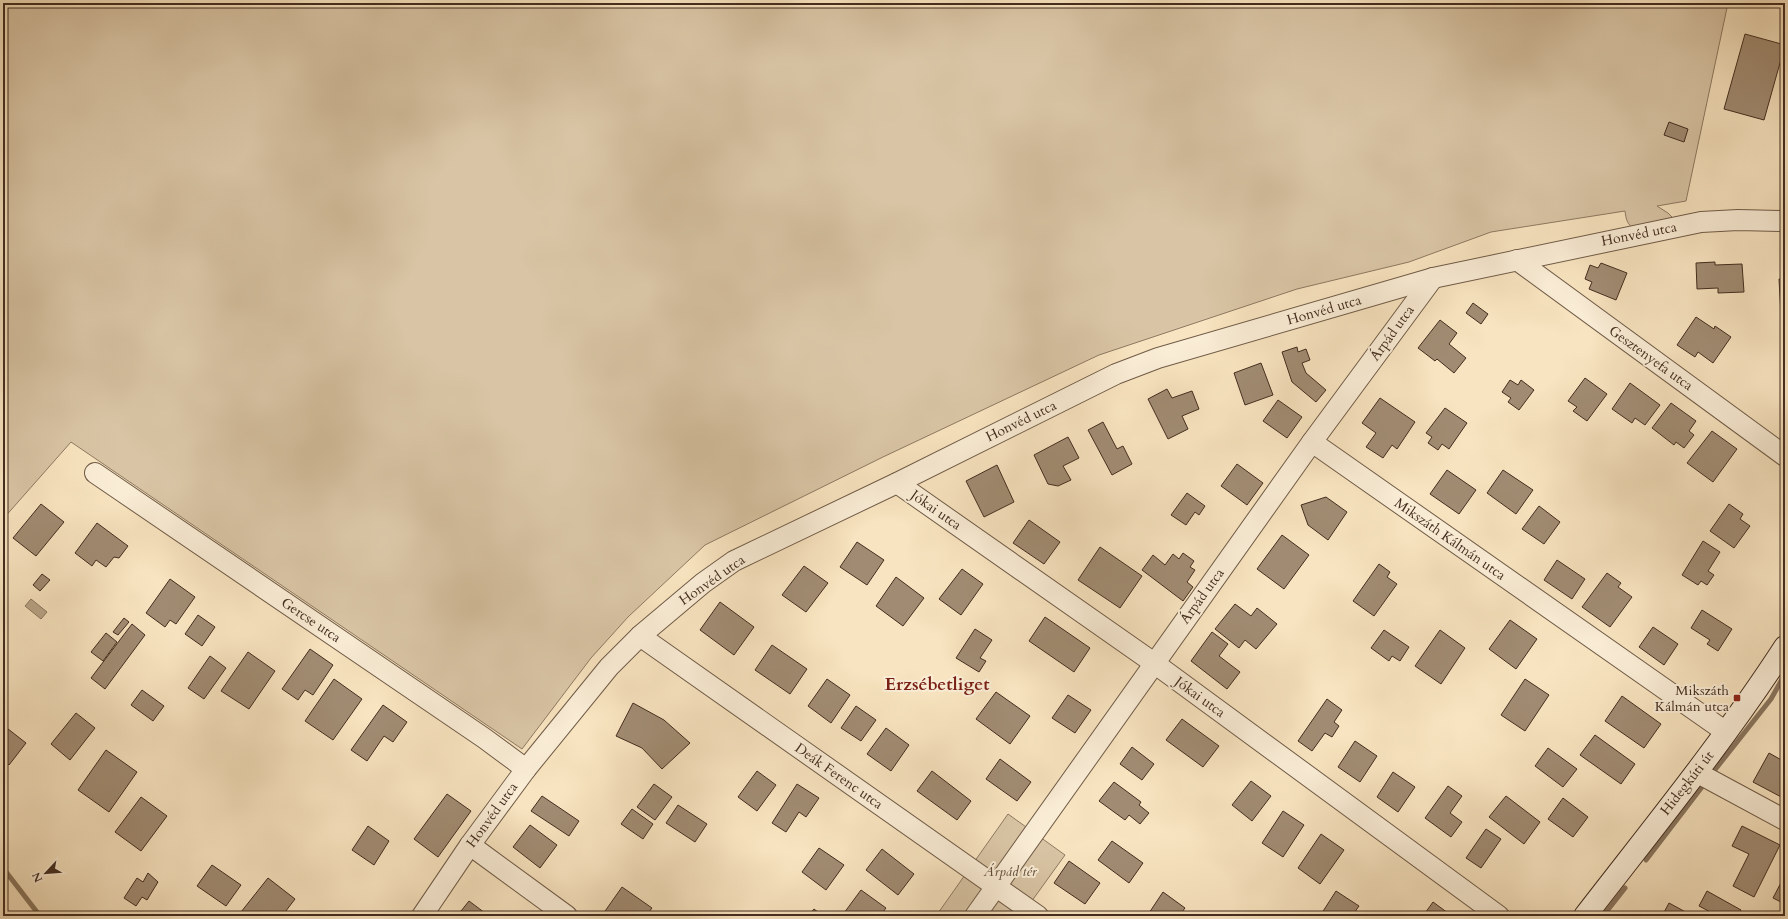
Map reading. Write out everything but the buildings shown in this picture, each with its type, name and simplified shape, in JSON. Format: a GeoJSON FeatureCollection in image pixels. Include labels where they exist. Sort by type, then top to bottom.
{"type":"FeatureCollection","features":[{"type":"Feature","properties":{"kind":"main road","name":"Hidegkúti út"},"geometry":{"type":"LineString","coordinates":[[1585,916],[1704,777],[1726,732],[1759,687],[1785,647]]}},
{"type":"Feature","properties":{"kind":"street","name":"Honvéd utca"},"geometry":{"type":"LineString","coordinates":[[422,916],[470,845],[526,769],[609,667],[640,636],[697,588],[734,561],[897,483],[1116,374],[1158,358],[1433,278],[1702,222],[1738,220],[1785,221]]}},
{"type":"Feature","properties":{"kind":"street","name":"Gesztenyefa utca"},"geometry":{"type":"LineString","coordinates":[[1517,260],[1785,456]]}},
{"type":"Feature","properties":{"kind":"street","name":"Árpád utca"},"geometry":{"type":"LineString","coordinates":[[975,916],[1312,442],[1433,278]]}},
{"type":"Feature","properties":{"kind":"street","name":"Mikszáth Kálmán utca"},"geometry":{"type":"LineString","coordinates":[[1312,442],[1726,732]]}},
{"type":"Feature","properties":{"kind":"street","name":"Gercse utca"},"geometry":{"type":"LineString","coordinates":[[95,474],[478,733],[526,769]]}},
{"type":"Feature","properties":{"kind":"street","name":"Jókai utca"},"geometry":{"type":"LineString","coordinates":[[897,483],[1154,663],[1500,916]]}},
{"type":"Feature","properties":{"kind":"street","name":"Deák Ferenc utca"},"geometry":{"type":"LineString","coordinates":[[640,636],[1038,916]]}},
{"type":"Feature","properties":{"kind":"street"},"geometry":{"type":"LineString","coordinates":[[1704,777],[1785,820]]}},
{"type":"Feature","properties":{"kind":"street"},"geometry":{"type":"LineString","coordinates":[[470,845],[567,916]]}},
{"type":"Feature","properties":{"kind":"green space"},"geometry":{"type":"Polygon","coordinates":[[[3,3],[1728,3],[1686,201],[1657,206],[1668,213],[1675,220],[1635,229],[1627,222],[1625,211],[1491,232],[1409,262],[1297,289],[1099,355],[883,457],[705,545],[628,617],[591,658],[522,749],[71,442],[3,519],[3,3]]]}},
{"type":"Feature","properties":{"kind":"green space","name":"Árpád tér"},"geometry":{"type":"Polygon","coordinates":[[[1008,814],[1065,855],[1021,916],[936,916],[1008,814]]]}},
{"type":"Feature","properties":{"kind":"shaded area"},"geometry":{"type":"Polygon","coordinates":[[[31,599],[47,612],[41,619],[25,606],[31,599]]]}},
{"type":"Feature","properties":{"kind":"waterway"},"geometry":{"type":"LineString","coordinates":[[1710,776],[1771,699],[1785,674]]}},
{"type":"Feature","properties":{"kind":"waterway"},"geometry":{"type":"LineString","coordinates":[[1646,860],[1705,783]]}},
{"type":"Feature","properties":{"kind":"waterway"},"geometry":{"type":"LineString","coordinates":[[3,868],[40,916]]}},
{"type":"Feature","properties":{"kind":"waterway"},"geometry":{"type":"LineString","coordinates":[[1603,916],[1625,888]]}},
{"type":"Feature","properties":{"kind":"place","name":"Mikszáth Kálmán utca"},"geometry":{"type":"Point","coordinates":[1737,698]}},
{"type":"Feature","properties":{"kind":"district","name":"Erzsébetliget"},"geometry":{"type":"Point","coordinates":[937,684]}}]}
